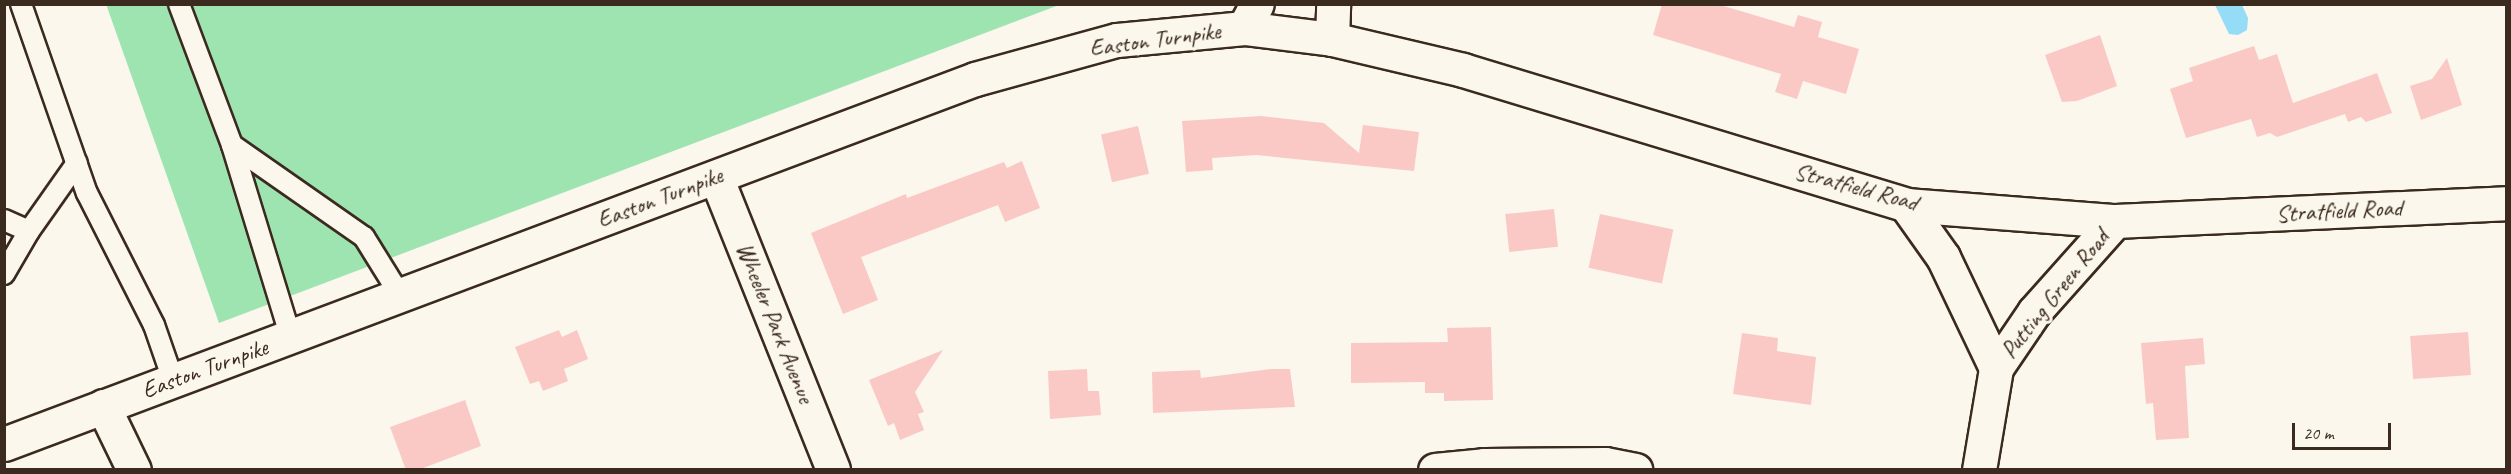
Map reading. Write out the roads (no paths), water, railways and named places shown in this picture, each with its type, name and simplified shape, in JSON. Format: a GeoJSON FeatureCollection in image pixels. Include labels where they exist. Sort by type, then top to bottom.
{"type":"FeatureCollection","features":[{"type":"Feature","properties":{"kind":"main road"},"geometry":{"type":"LineString","coordinates":[[1332,39],[1333,4]]}},
{"type":"Feature","properties":{"kind":"main road","name":"Easton Turnpike"},"geometry":{"type":"LineString","coordinates":[[4,444],[975,79],[1117,40],[1251,16],[1332,39]]}},
{"type":"Feature","properties":{"kind":"main road","name":"Stratfield Road"},"geometry":{"type":"LineString","coordinates":[[1332,39],[1463,70],[1906,205],[2115,221],[2506,203]]}},
{"type":"Feature","properties":{"kind":"main road","name":"Wheeler Park Avenue"},"geometry":{"type":"LineString","coordinates":[[716,177],[833,470]]}},
{"type":"Feature","properties":{"kind":"main road","name":"Putting Green Road"},"geometry":{"type":"LineString","coordinates":[[1906,205],[1949,267],[1996,368]]}},
{"type":"Feature","properties":{"kind":"main road","name":"Putting Green Road"},"geometry":{"type":"LineString","coordinates":[[1979,470],[1996,368],[2034,312],[2115,221]]}},
{"type":"Feature","properties":{"kind":"main road"},"geometry":{"type":"LineString","coordinates":[[103,406],[134,470]]}},
{"type":"Feature","properties":{"kind":"main road"},"geometry":{"type":"LineString","coordinates":[[1435,470],[1484,465],[1605,464],[1635,470]]}},
{"type":"Feature","properties":{"kind":"lane"},"geometry":{"type":"LineString","coordinates":[[21,4],[87,193],[154,325],[173,380]]}},
{"type":"Feature","properties":{"kind":"lane"},"geometry":{"type":"LineString","coordinates":[[179,4],[232,145],[291,338]]}},
{"type":"Feature","properties":{"kind":"lane"},"geometry":{"type":"LineString","coordinates":[[232,145],[364,237],[400,295]]}},
{"type":"Feature","properties":{"kind":"lane"},"geometry":{"type":"LineString","coordinates":[[4,274],[29,231],[76,164]]}},
{"type":"Feature","properties":{"kind":"lane"},"geometry":{"type":"LineString","coordinates":[[4,220],[29,231]]}},
{"type":"Feature","properties":{"kind":"water"},"geometry":{"type":"Polygon","coordinates":[[[2215,5],[2242,5],[2248,18],[2247,30],[2238,35],[2229,34],[2215,5]]]}}]}
